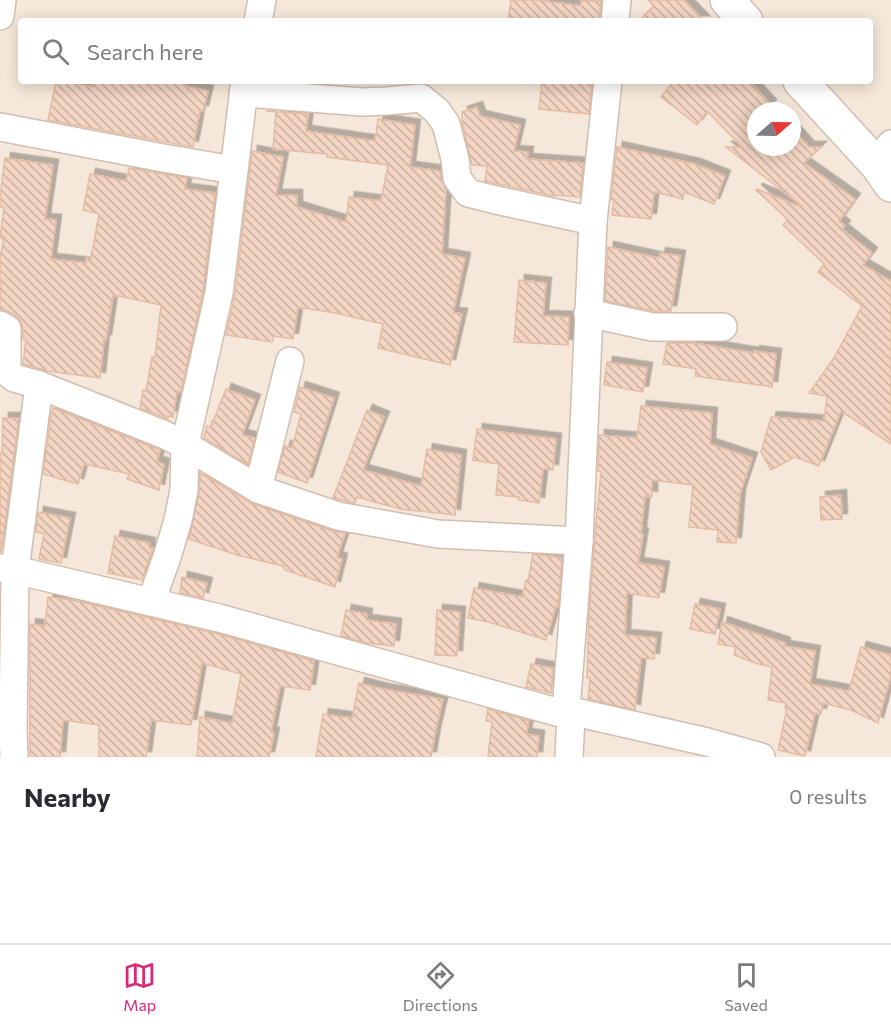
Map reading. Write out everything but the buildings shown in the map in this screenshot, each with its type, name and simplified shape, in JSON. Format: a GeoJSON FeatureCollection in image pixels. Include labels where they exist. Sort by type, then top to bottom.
{"type":"FeatureCollection","features":[{"type":"Feature","properties":{"kind":"street"},"geometry":{"type":"LineString","coordinates":[[0,16],[2,0]]}},
{"type":"Feature","properties":{"kind":"street"},"geometry":{"type":"LineString","coordinates":[[259,18],[262,0]]}},
{"type":"Feature","properties":{"kind":"street"},"geometry":{"type":"LineString","coordinates":[[615,18],[617,0]]}},
{"type":"Feature","properties":{"kind":"street"},"geometry":{"type":"LineString","coordinates":[[727,0],[743,18]]}},
{"type":"Feature","properties":{"kind":"street"},"geometry":{"type":"LineString","coordinates":[[569,757],[569,713],[593,221],[608,84]]}},
{"type":"Feature","properties":{"kind":"street"},"geometry":{"type":"LineString","coordinates":[[803,84],[886,165]]}},
{"type":"Feature","properties":{"kind":"street"},"geometry":{"type":"LineString","coordinates":[[151,602],[168,554],[184,490],[185,445],[219,293],[244,87],[362,102],[421,98],[437,111],[446,124],[455,159],[457,178],[468,192],[593,221]]}},
{"type":"Feature","properties":{"kind":"street"},"geometry":{"type":"LineString","coordinates":[[0,127],[234,170]]}},
{"type":"Feature","properties":{"kind":"street"},"geometry":{"type":"LineString","coordinates":[[588,313],[652,327],[723,327]]}},
{"type":"Feature","properties":{"kind":"street"},"geometry":{"type":"LineString","coordinates":[[0,324],[7,329],[7,372],[14,378],[39,385],[185,445],[258,489],[338,516],[438,534],[579,541]]}},
{"type":"Feature","properties":{"kind":"street"},"geometry":{"type":"LineString","coordinates":[[258,489],[290,361]]}},
{"type":"Feature","properties":{"kind":"street"},"geometry":{"type":"LineString","coordinates":[[15,757],[8,569],[39,385]]}},
{"type":"Feature","properties":{"kind":"street"},"geometry":{"type":"LineString","coordinates":[[8,569],[219,618],[569,713],[707,742],[761,757]]}},
{"type":"Feature","properties":{"kind":"shaded area"},"geometry":{"type":"Polygon","coordinates":[[[0,0],[891,0],[891,757],[0,757],[0,0]]]}}]}
